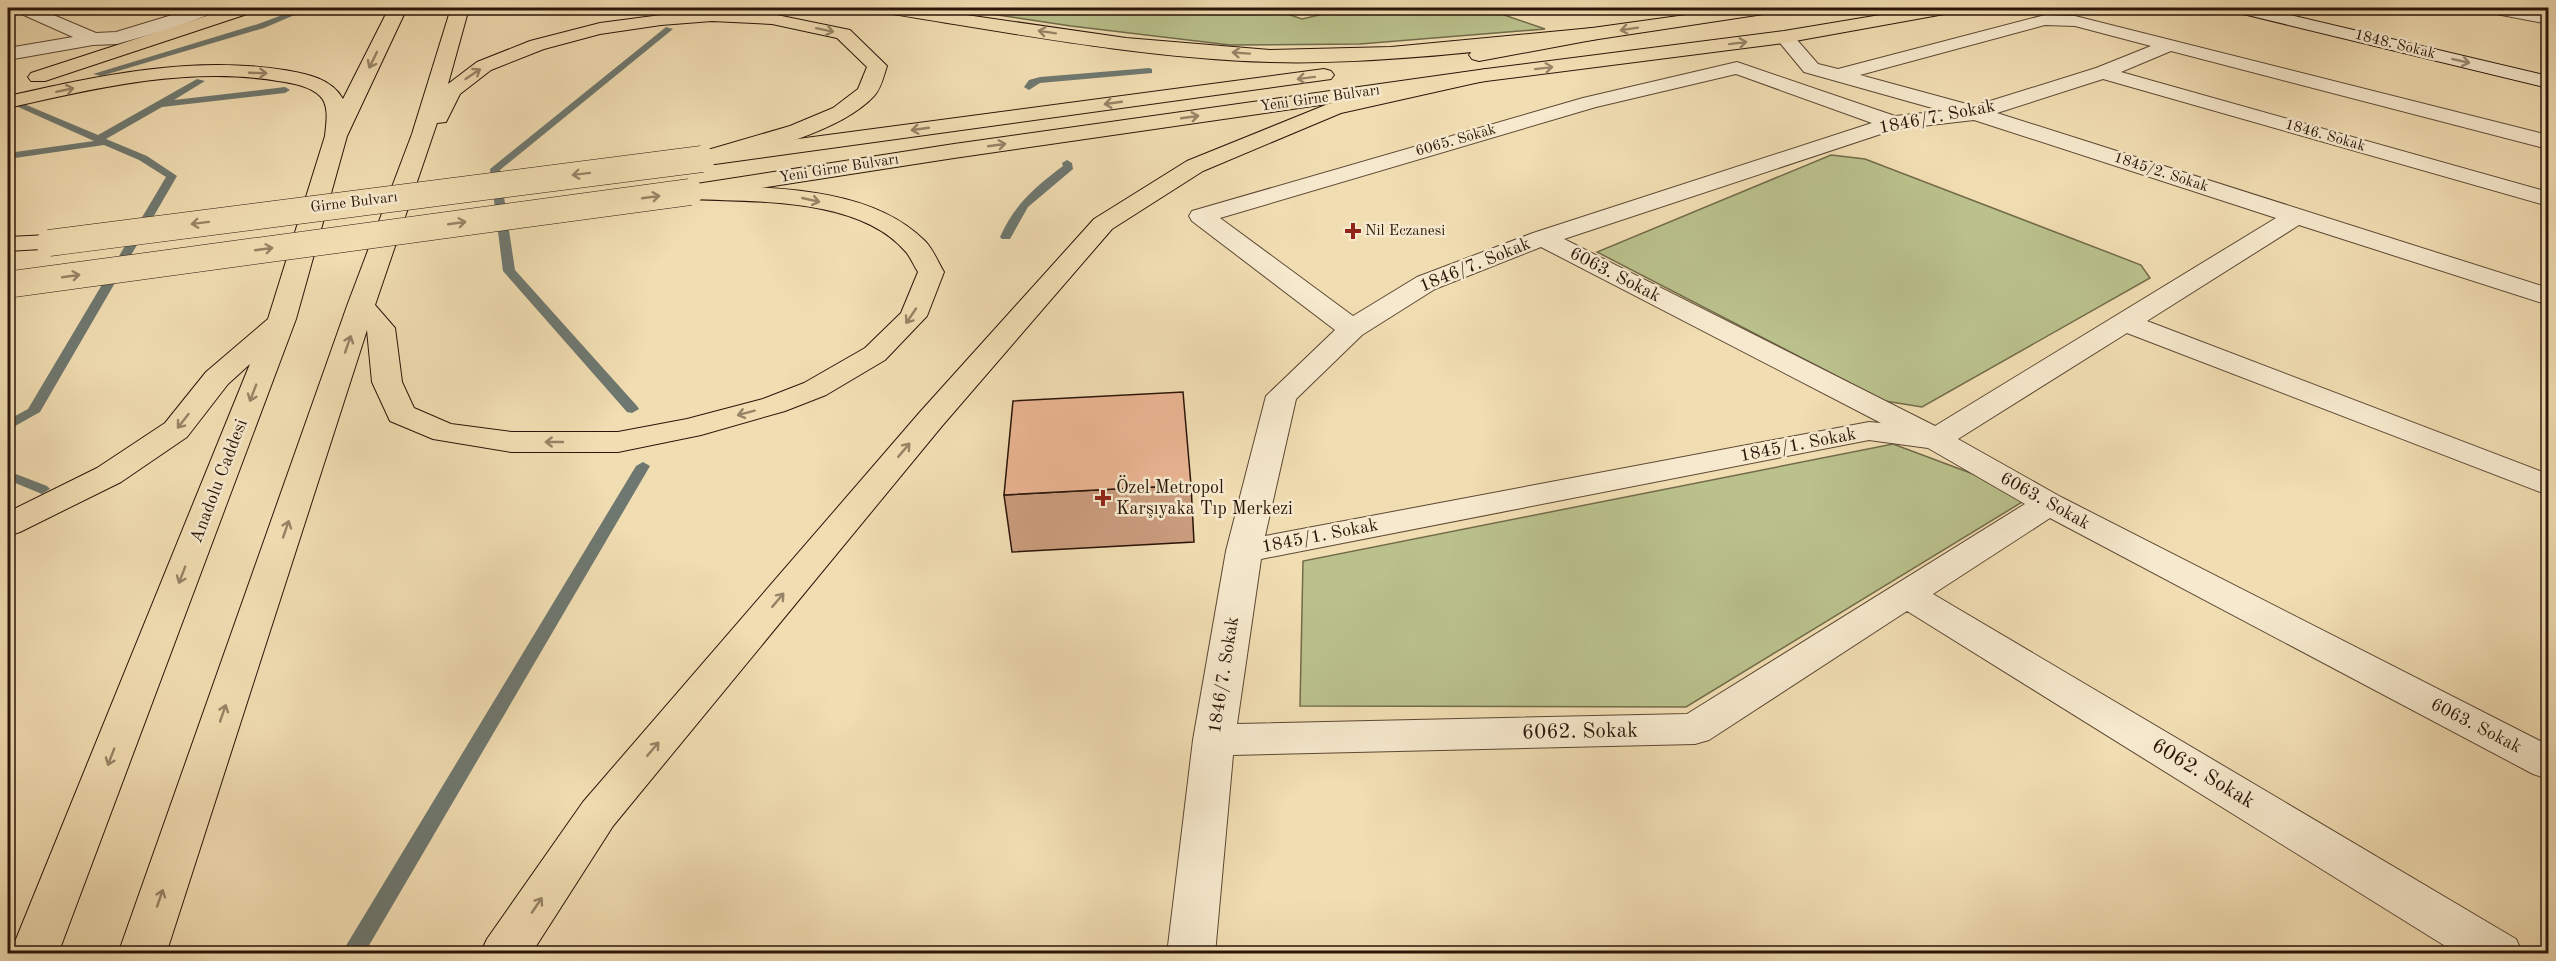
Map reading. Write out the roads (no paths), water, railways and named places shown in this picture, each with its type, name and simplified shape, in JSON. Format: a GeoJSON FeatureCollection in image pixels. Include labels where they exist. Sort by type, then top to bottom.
{"type":"FeatureCollection","features":[{"type":"Feature","properties":{"kind":"main road"},"geometry":{"type":"LineString","coordinates":[[8,88],[247,8]]}},
{"type":"Feature","properties":{"kind":"main road","name":"Anadolu Caddesi"},"geometry":{"type":"LineString","coordinates":[[34,954],[282,320],[336,136],[398,8]]}},
{"type":"Feature","properties":{"kind":"main road"},"geometry":{"type":"LineString","coordinates":[[141,954],[361,306],[423,134],[460,8]]}},
{"type":"Feature","properties":{"kind":"main road"},"geometry":{"type":"LineString","coordinates":[[886,8],[1135,45],[1269,56],[1361,55],[1592,34]]}},
{"type":"Feature","properties":{"kind":"main road","name":"Yeni Girne Bulvarı"},"geometry":{"type":"LineString","coordinates":[[702,159],[1482,55],[1592,34],[1770,8]]}},
{"type":"Feature","properties":{"kind":"main road","name":"Yeni Girne Bulvarı"},"geometry":{"type":"LineString","coordinates":[[690,192],[966,149],[1486,75],[1784,37],[1950,8]]}},
{"type":"Feature","properties":{"kind":"main road"},"geometry":{"type":"LineString","coordinates":[[423,134],[439,115],[451,91],[484,66],[537,45],[600,29],[651,21],[712,16],[772,19],[843,34],[877,66],[867,92],[840,112],[798,131],[702,159]]}},
{"type":"Feature","properties":{"kind":"main road"},"geometry":{"type":"LineString","coordinates":[[8,102],[128,79],[218,72],[276,74],[310,82],[331,95],[338,111],[336,136]]}},
{"type":"Feature","properties":{"kind":"main road"},"geometry":{"type":"LineString","coordinates":[[504,954],[597,814],[931,419],[1102,224],[1195,165],[1335,108],[1486,75]]}},
{"type":"Feature","properties":{"kind":"main road","name":"Girne Bulvarı"},"geometry":{"type":"LineString","coordinates":[[8,249],[702,159]]}},
{"type":"Feature","properties":{"kind":"main road"},"geometry":{"type":"LineString","coordinates":[[9,284],[690,192],[800,197],[850,209],[884,222],[916,247],[931,272],[913,316],[875,354],[815,389],[774,405],[690,428],[618,442],[511,442],[444,432],[401,414],[387,382],[381,328],[361,306]]}},
{"type":"Feature","properties":{"kind":"main road"},"geometry":{"type":"LineString","coordinates":[[8,244],[49,243]]}},
{"type":"Feature","properties":{"kind":"main road"},"geometry":{"type":"LineString","coordinates":[[8,525],[109,475],[176,430],[217,378],[282,320]]}},
{"type":"Feature","properties":{"kind":"street"},"geometry":{"type":"LineString","coordinates":[[23,8],[93,39]]}},
{"type":"Feature","properties":{"kind":"street"},"geometry":{"type":"LineString","coordinates":[[8,54],[93,39],[117,38],[157,27],[210,8]]}},
{"type":"Feature","properties":{"kind":"street","name":"1848. Sokak"},"geometry":{"type":"LineString","coordinates":[[2241,8],[2548,82]]}},
{"type":"Feature","properties":{"kind":"street","name":"1848. Sokak"},"geometry":{"type":"LineString","coordinates":[[2297,8],[2548,65]]}},
{"type":"Feature","properties":{"kind":"street"},"geometry":{"type":"LineString","coordinates":[[2491,8],[2548,20]]}},
{"type":"Feature","properties":{"kind":"street"},"geometry":{"type":"LineString","coordinates":[[1837,75],[2045,20],[2075,21],[2548,142]]}},
{"type":"Feature","properties":{"kind":"street","name":"1845/2. Sokak"},"geometry":{"type":"LineString","coordinates":[[1784,37],[1811,68],[1976,113],[2548,297]]}},
{"type":"Feature","properties":{"kind":"street","name":"1846/7. Sokak"},"geometry":{"type":"LineString","coordinates":[[1191,954],[1214,740],[1244,551],[1281,396],[1352,329],[1426,283],[1542,238],[1893,123],[1976,113],[2103,72],[2170,45]]}},
{"type":"Feature","properties":{"kind":"street"},"geometry":{"type":"LineString","coordinates":[[1642,55],[1737,68],[1893,123]]}},
{"type":"Feature","properties":{"kind":"street","name":"6065. Sokak"},"geometry":{"type":"LineString","coordinates":[[1352,329],[1201,216],[1590,102],[1737,68]]}},
{"type":"Feature","properties":{"kind":"street","name":"1846. Sokak"},"geometry":{"type":"LineString","coordinates":[[2103,72],[2548,199]]}},
{"type":"Feature","properties":{"kind":"street"},"geometry":{"type":"LineString","coordinates":[[1935,439],[2296,216]]}},
{"type":"Feature","properties":{"kind":"street","name":"6063. Sokak"},"geometry":{"type":"LineString","coordinates":[[1542,238],[1935,439],[2049,504],[2548,764]]}},
{"type":"Feature","properties":{"kind":"street"},"geometry":{"type":"LineString","coordinates":[[2125,322],[2548,485]]}},
{"type":"Feature","properties":{"kind":"street","name":"1845/1. Sokak"},"geometry":{"type":"LineString","coordinates":[[1244,551],[1869,431],[1935,439]]}},
{"type":"Feature","properties":{"kind":"street","name":"6062. Sokak"},"geometry":{"type":"LineString","coordinates":[[1214,740],[1695,729],[2049,504]]}},
{"type":"Feature","properties":{"kind":"street","name":"6062. Sokak"},"geometry":{"type":"LineString","coordinates":[[1907,596],[2499,954]]}},
{"type":"Feature","properties":{"kind":"waterway"},"geometry":{"type":"LineString","coordinates":[[98,74],[261,26],[307,8]]}},
{"type":"Feature","properties":{"kind":"waterway"},"geometry":{"type":"LineString","coordinates":[[632,409],[509,271],[495,169],[669,29]]}},
{"type":"Feature","properties":{"kind":"waterway"},"geometry":{"type":"LineString","coordinates":[[1029,87],[1032,82],[1040,80],[1149,71]]}},
{"type":"Feature","properties":{"kind":"waterway"},"geometry":{"type":"LineString","coordinates":[[98,139],[200,81]]}},
{"type":"Feature","properties":{"kind":"waterway"},"geometry":{"type":"LineString","coordinates":[[160,104],[285,90]]}},
{"type":"Feature","properties":{"kind":"waterway"},"geometry":{"type":"LineString","coordinates":[[21,106],[98,139]]}},
{"type":"Feature","properties":{"kind":"waterway"},"geometry":{"type":"LineString","coordinates":[[8,426],[33,412],[172,176],[143,158],[98,139]]}},
{"type":"Feature","properties":{"kind":"waterway"},"geometry":{"type":"LineString","coordinates":[[8,156],[105,142]]}},
{"type":"Feature","properties":{"kind":"waterway"},"geometry":{"type":"LineString","coordinates":[[1006,237],[1024,205],[1040,189],[1069,167],[1067,163]]}},
{"type":"Feature","properties":{"kind":"waterway"},"geometry":{"type":"LineString","coordinates":[[352,954],[643,466]]}},
{"type":"Feature","properties":{"kind":"waterway"},"geometry":{"type":"LineString","coordinates":[[8,475],[42,489]]}},
{"type":"Feature","properties":{"kind":"place","name":"Nil Eczanesi"},"geometry":{"type":"Point","coordinates":[1353,231]}},
{"type":"Feature","properties":{"kind":"place","name":"Özel Metropol Karşıyaka Tıp Merkezi"},"geometry":{"type":"Point","coordinates":[1103,498]}}]}
